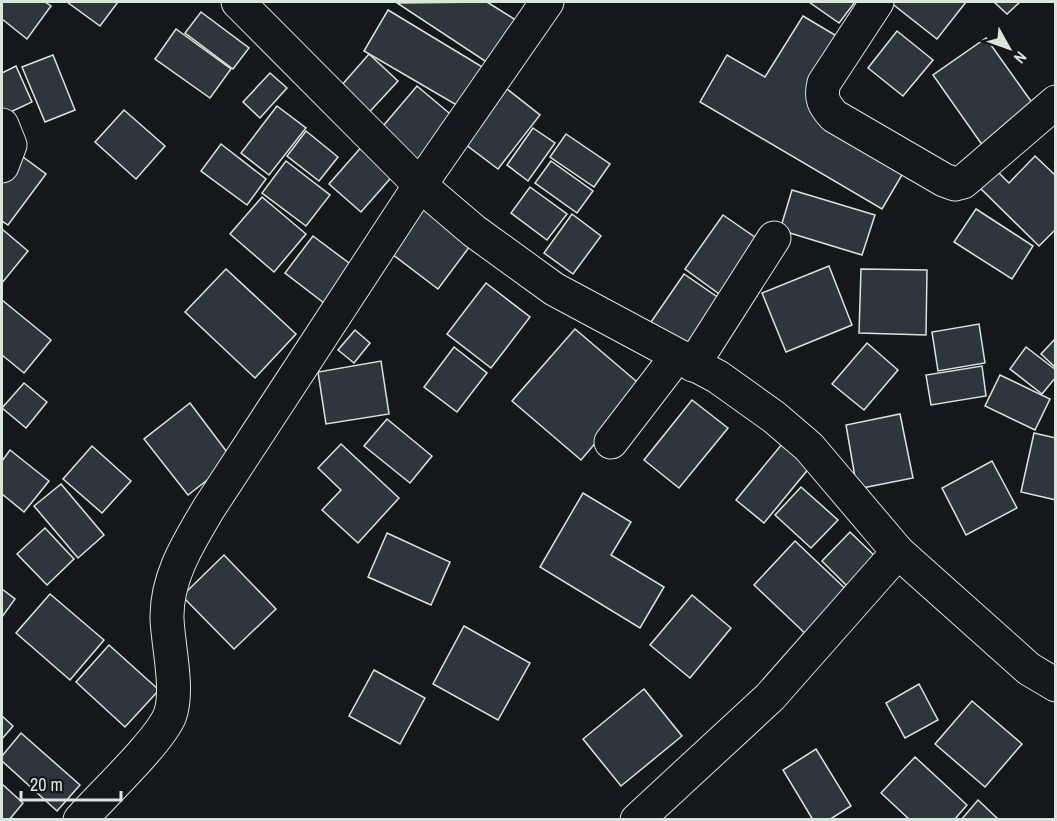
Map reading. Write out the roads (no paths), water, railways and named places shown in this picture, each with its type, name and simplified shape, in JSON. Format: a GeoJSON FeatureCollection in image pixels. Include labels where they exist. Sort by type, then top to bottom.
{"type":"FeatureCollection","features":[{"type":"Feature","properties":{"kind":"street"},"geometry":{"type":"LineString","coordinates":[[238,2],[420,185],[483,238],[554,289],[718,377],[774,417],[809,447],[898,552],[1029,669],[1056,685]]}},
{"type":"Feature","properties":{"kind":"street"},"geometry":{"type":"LineString","coordinates":[[80,819],[157,736],[170,715],[172,696],[167,616],[171,587],[180,559],[209,508],[420,185],[547,2]]}},
{"type":"Feature","properties":{"kind":"street"},"geometry":{"type":"LineString","coordinates":[[877,2],[824,83],[821,95],[834,116],[944,180],[955,184],[963,182],[1056,102]]}},
{"type":"Feature","properties":{"kind":"street"},"geometry":{"type":"LineString","coordinates":[[2,125],[10,145],[2,166]]}},
{"type":"Feature","properties":{"kind":"street"},"geometry":{"type":"LineString","coordinates":[[611,442],[685,361],[774,238]]}},
{"type":"Feature","properties":{"kind":"street"},"geometry":{"type":"LineString","coordinates":[[637,819],[770,697],[898,552]]}}]}
